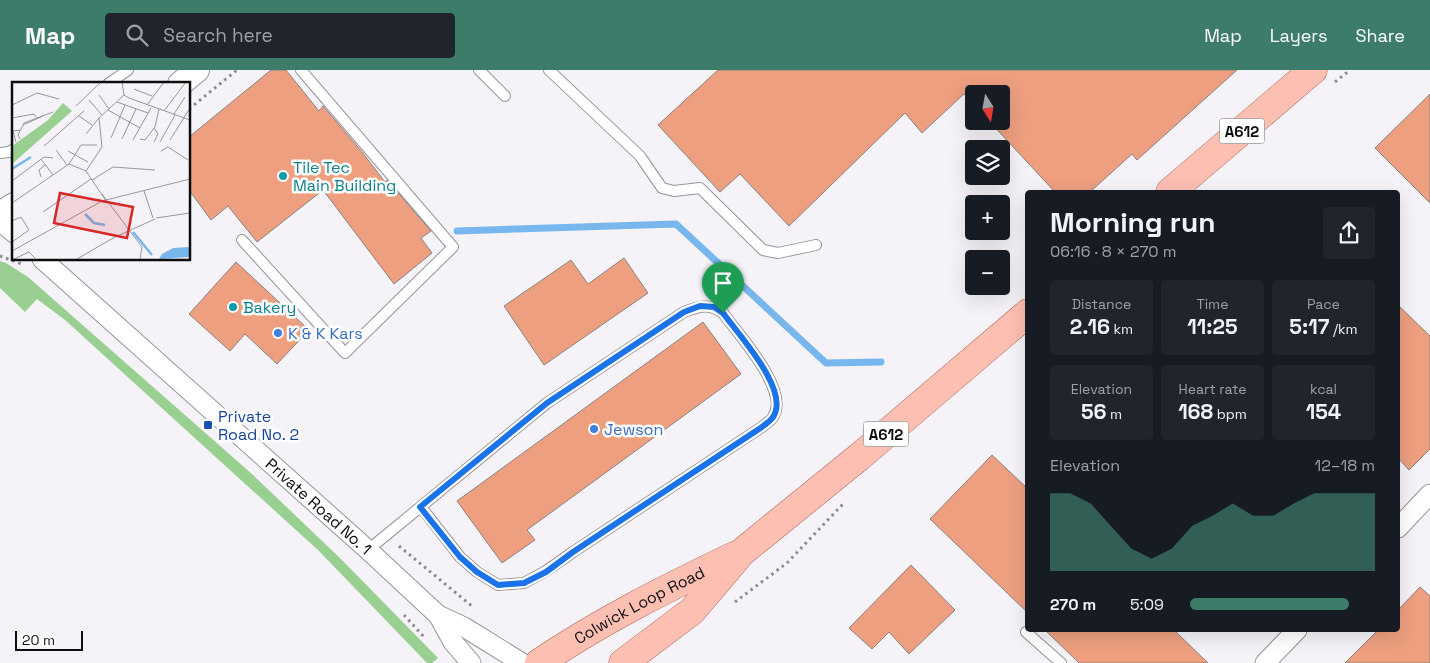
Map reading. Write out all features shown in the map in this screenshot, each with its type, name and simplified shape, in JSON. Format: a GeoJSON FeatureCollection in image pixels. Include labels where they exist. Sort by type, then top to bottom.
{"type":"FeatureCollection","features":[{"type":"Feature","properties":{"kind":"main road","name":"A612"},"geometry":{"type":"LineString","coordinates":[[1172,190],[1314,70]]}},
{"type":"Feature","properties":{"kind":"main road","name":"Colwick Loop Road"},"geometry":{"type":"LineString","coordinates":[[623,663],[692,611],[742,552],[859,457],[1025,317]]}},
{"type":"Feature","properties":{"kind":"main road","name":"Colwick Loop Road"},"geometry":{"type":"LineString","coordinates":[[539,663],[572,640],[683,580],[742,552]]}},
{"type":"Feature","properties":{"kind":"street"},"geometry":{"type":"LineString","coordinates":[[182,82],[197,70]]}},
{"type":"Feature","properties":{"kind":"street"},"geometry":{"type":"LineString","coordinates":[[0,214],[12,207]]}},
{"type":"Feature","properties":{"kind":"street"},"geometry":{"type":"LineString","coordinates":[[0,221],[12,232]]}},
{"type":"Feature","properties":{"kind":"street","name":"Private Road No. 1"},"geometry":{"type":"LineString","coordinates":[[43,260],[368,550],[438,615],[453,642],[471,663]]}},
{"type":"Feature","properties":{"kind":"street"},"geometry":{"type":"LineString","coordinates":[[1400,526],[1429,498]]}},
{"type":"Feature","properties":{"kind":"street","name":"Private Road No. 1"},"geometry":{"type":"LineString","coordinates":[[438,615],[464,627],[522,663]]}},
{"type":"Feature","properties":{"kind":"street"},"geometry":{"type":"LineString","coordinates":[[1265,663],[1295,632]]}},
{"type":"Feature","properties":{"kind":"lane"},"geometry":{"type":"LineString","coordinates":[[111,82],[128,70]]}},
{"type":"Feature","properties":{"kind":"lane"},"geometry":{"type":"LineString","coordinates":[[242,240],[346,352],[453,247],[301,70]]}},
{"type":"Feature","properties":{"kind":"lane"},"geometry":{"type":"LineString","coordinates":[[479,70],[505,96]]}},
{"type":"Feature","properties":{"kind":"lane"},"geometry":{"type":"LineString","coordinates":[[549,70],[640,156],[662,188],[674,191],[700,188],[763,250],[778,253],[816,245]]}},
{"type":"Feature","properties":{"kind":"lane"},"geometry":{"type":"LineString","coordinates":[[368,550],[420,507],[547,403],[684,312],[700,306],[714,307],[723,313],[770,378],[777,398],[774,416],[762,427],[573,552],[546,572],[524,583],[498,585],[477,572],[460,557],[420,507]]}},
{"type":"Feature","properties":{"kind":"lane"},"geometry":{"type":"LineString","coordinates":[[1026,632],[1061,663]]}},
{"type":"Feature","properties":{"kind":"path"},"geometry":{"type":"LineString","coordinates":[[190,108],[237,70]]}},
{"type":"Feature","properties":{"kind":"green space"},"geometry":{"type":"Polygon","coordinates":[[[0,261],[28,277],[252,474],[341,559],[438,658],[432,663],[427,663],[318,550],[65,320],[37,299],[25,312],[0,288],[0,261]]]}},
{"type":"Feature","properties":{"kind":"building","name":"Tile Tec Main Building"},"geometry":{"type":"Polygon","coordinates":[[[271,70],[286,70],[319,111],[323,106],[385,182],[387,180],[431,231],[421,238],[432,253],[394,284],[323,190],[257,242],[228,206],[211,220],[190,191],[190,136],[271,70]]]}},
{"type":"Feature","properties":{"kind":"building"},"geometry":{"type":"Polygon","coordinates":[[[718,70],[1237,70],[1137,160],[1132,154],[1092,190],[1053,190],[1010,144],[1010,140],[1007,140],[997,130],[1010,130],[1010,85],[965,85],[965,95],[922,133],[905,113],[789,226],[740,174],[720,192],[658,125],[718,70]]]}},
{"type":"Feature","properties":{"kind":"building"},"geometry":{"type":"Polygon","coordinates":[[[1430,94],[1430,203],[1375,148],[1430,94]]]}},
{"type":"Feature","properties":{"kind":"building"},"geometry":{"type":"Polygon","coordinates":[[[624,258],[648,293],[544,365],[504,306],[571,260],[588,284],[624,258]]]}},
{"type":"Feature","properties":{"kind":"building","name":"Bakery"},"geometry":{"type":"Polygon","coordinates":[[[236,262],[309,330],[277,364],[245,334],[230,351],[189,314],[236,262]]]}},
{"type":"Feature","properties":{"kind":"building"},"geometry":{"type":"Polygon","coordinates":[[[1400,307],[1430,336],[1430,449],[1409,470],[1400,460],[1400,307]]]}},
{"type":"Feature","properties":{"kind":"building"},"geometry":{"type":"Polygon","coordinates":[[[703,322],[741,374],[527,530],[535,540],[502,563],[457,501],[703,322]]]}},
{"type":"Feature","properties":{"kind":"building"},"geometry":{"type":"Polygon","coordinates":[[[992,455],[1025,486],[1025,610],[930,519],[992,455]]]}},
{"type":"Feature","properties":{"kind":"building"},"geometry":{"type":"Polygon","coordinates":[[[911,565],[955,610],[909,654],[889,632],[872,649],[849,628],[911,565]]]}},
{"type":"Feature","properties":{"kind":"building"},"geometry":{"type":"Polygon","coordinates":[[[1420,587],[1430,596],[1430,663],[1345,663],[1376,632],[1400,632],[1400,608],[1420,587]]]}},
{"type":"Feature","properties":{"kind":"building"},"geometry":{"type":"Polygon","coordinates":[[[1047,632],[1176,632],[1208,663],[1079,663],[1047,632]]]}},
{"type":"Feature","properties":{"kind":"waterway"},"geometry":{"type":"LineString","coordinates":[[457,231],[676,224],[826,363],[881,362]]}},
{"type":"Feature","properties":{"kind":"place","name":"Tile Tec Main Building"},"geometry":{"type":"Point","coordinates":[283,176]}},
{"type":"Feature","properties":{"kind":"place","name":"Bakery"},"geometry":{"type":"Point","coordinates":[233,307]}},
{"type":"Feature","properties":{"kind":"place","name":"K & K Kars"},"geometry":{"type":"Point","coordinates":[278,333]}},
{"type":"Feature","properties":{"kind":"place","name":"Private Road No. 2"},"geometry":{"type":"Point","coordinates":[208,425]}},
{"type":"Feature","properties":{"kind":"place","name":"Jewson"},"geometry":{"type":"Point","coordinates":[594,429]}},
{"type":"Feature","properties":{"kind":"route"},"geometry":{"type":"LineString","coordinates":[[700,306],[714,307],[723,313],[770,378],[777,398],[774,416],[762,427],[573,552],[546,572],[524,583],[498,585],[477,572],[460,557],[420,507],[547,403],[684,312],[700,306]]}}]}
